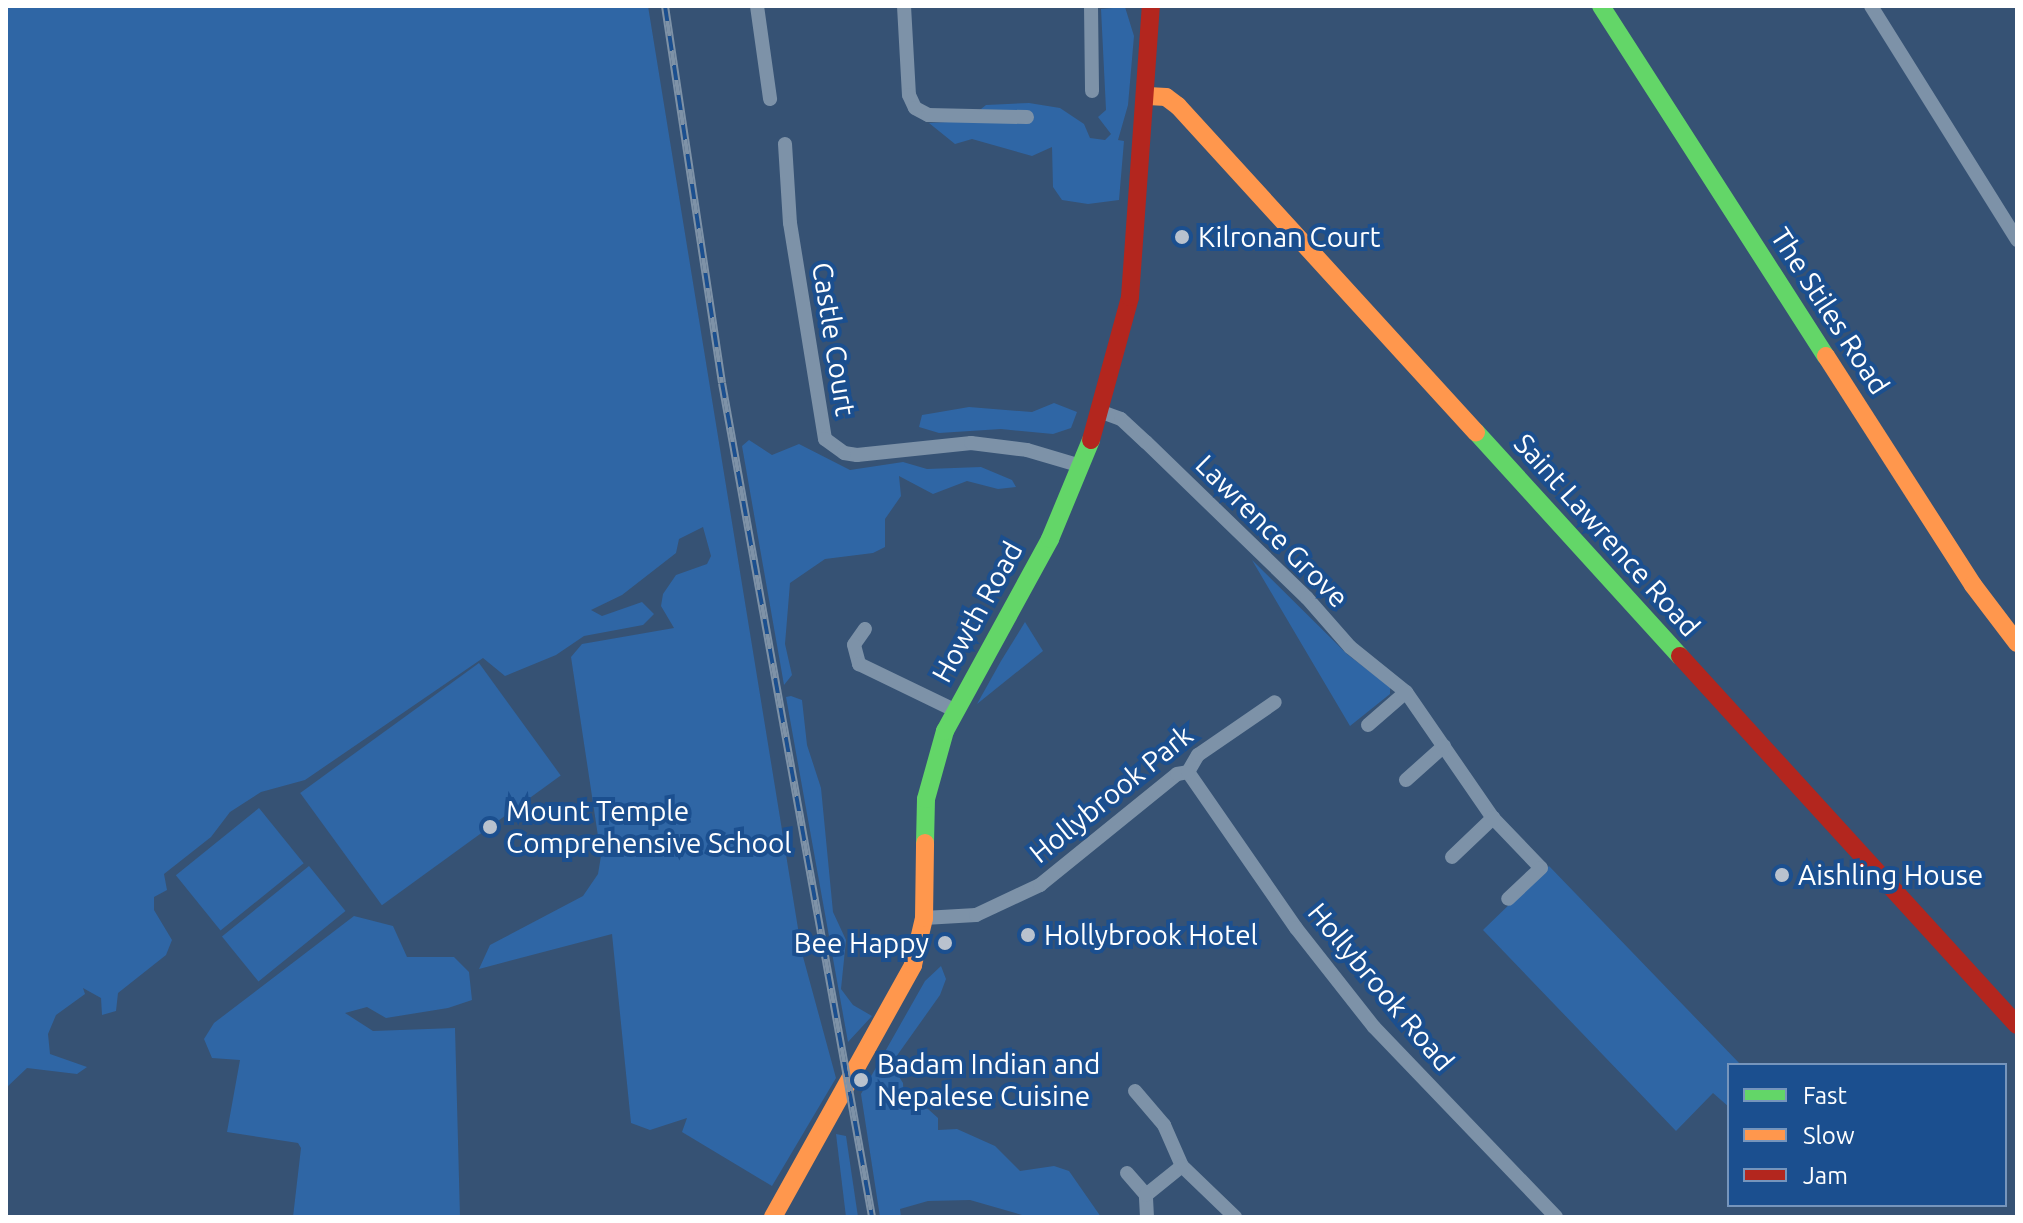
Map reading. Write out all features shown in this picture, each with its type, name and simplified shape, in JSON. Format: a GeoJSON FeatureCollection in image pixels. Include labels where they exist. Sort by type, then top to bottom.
{"type":"FeatureCollection","features":[{"type":"Feature","properties":{"kind":"street"},"geometry":{"type":"LineString","coordinates":[[757,6],[770,99]]}},
{"type":"Feature","properties":{"kind":"street"},"geometry":{"type":"LineString","coordinates":[[904,6],[909,95],[915,108],[928,115],[1027,117]]}},
{"type":"Feature","properties":{"kind":"street"},"geometry":{"type":"LineString","coordinates":[[1091,6],[1092,91]]}},
{"type":"Feature","properties":{"kind":"street","name":"Howth Road"},"geometry":{"type":"LineString","coordinates":[[773,1217],[913,965],[924,918],[926,799],[954,710],[1042,555],[1081,466],[1099,411],[1130,297],[1148,96],[1151,6]]}},
{"type":"Feature","properties":{"kind":"street","name":"The Stiles Road"},"geometry":{"type":"LineString","coordinates":[[1601,6],[1965,572],[2017,643]]}},
{"type":"Feature","properties":{"kind":"street"},"geometry":{"type":"LineString","coordinates":[[1871,6],[2017,240]]}},
{"type":"Feature","properties":{"kind":"street","name":"Saint Lawrence Road"},"geometry":{"type":"LineString","coordinates":[[1148,96],[1166,97],[1178,106],[2017,1025]]}},
{"type":"Feature","properties":{"kind":"street","name":"Castle Court"},"geometry":{"type":"LineString","coordinates":[[785,144],[790,223],[819,424],[834,448],[857,455],[986,444],[1081,466]]}},
{"type":"Feature","properties":{"kind":"street","name":"Lawrence Grove"},"geometry":{"type":"LineString","coordinates":[[1099,411],[1121,419],[1307,598],[1350,647],[1406,692],[1493,818],[1541,868],[1508,899]]}},
{"type":"Feature","properties":{"kind":"street"},"geometry":{"type":"LineString","coordinates":[[865,629],[854,645],[859,664],[954,710]]}},
{"type":"Feature","properties":{"kind":"street"},"geometry":{"type":"LineString","coordinates":[[1368,725],[1406,692]]}},
{"type":"Feature","properties":{"kind":"street","name":"Hollybrook Park"},"geometry":{"type":"LineString","coordinates":[[924,918],[976,915],[1040,885],[1177,774],[1188,772],[1198,755],[1275,702]]}},
{"type":"Feature","properties":{"kind":"street"},"geometry":{"type":"LineString","coordinates":[[1406,780],[1444,746]]}},
{"type":"Feature","properties":{"kind":"street","name":"Hollybrook Road"},"geometry":{"type":"LineString","coordinates":[[1188,772],[1296,928],[1374,1027],[1556,1217]]}},
{"type":"Feature","properties":{"kind":"street"},"geometry":{"type":"LineString","coordinates":[[1452,857],[1493,818]]}},
{"type":"Feature","properties":{"kind":"street"},"geometry":{"type":"LineString","coordinates":[[1135,1091],[1164,1125],[1182,1166],[1235,1217]]}},
{"type":"Feature","properties":{"kind":"street"},"geometry":{"type":"LineString","coordinates":[[1146,1195],[1182,1166]]}},
{"type":"Feature","properties":{"kind":"street"},"geometry":{"type":"LineString","coordinates":[[1127,1173],[1146,1195],[1147,1217]]}},
{"type":"Feature","properties":{"kind":"shaded area"},"geometry":{"type":"Polygon","coordinates":[[[6,6],[648,6],[802,953],[836,1078],[772,1186],[682,1132],[687,1118],[650,1130],[631,1123],[612,934],[479,969],[490,945],[583,896],[598,874],[601,856],[571,657],[582,644],[674,628],[661,606],[663,594],[676,575],[707,564],[711,556],[703,527],[679,539],[676,553],[622,595],[591,610],[602,616],[642,602],[654,614],[643,625],[584,636],[556,655],[505,676],[483,658],[305,780],[261,792],[230,812],[211,837],[164,874],[167,890],[154,897],[154,910],[172,940],[166,955],[118,993],[116,1011],[102,1015],[101,998],[83,988],[85,994],[56,1015],[48,1034],[50,1054],[87,1067],[77,1074],[27,1068],[6,1088],[6,6]]]}},
{"type":"Feature","properties":{"kind":"shaded area"},"geometry":{"type":"Polygon","coordinates":[[[1125,7],[1134,36],[1128,105],[1118,140],[1124,141],[1119,200],[1088,204],[1062,200],[1053,187],[1052,147],[1032,156],[972,139],[955,144],[929,123],[966,121],[986,105],[1029,103],[1060,108],[1084,124],[1090,138],[1105,140],[1111,134],[1098,117],[1106,110],[1101,9],[1125,7]]]}},
{"type":"Feature","properties":{"kind":"shaded area"},"geometry":{"type":"Polygon","coordinates":[[[1054,403],[1077,412],[1071,428],[1053,434],[1001,429],[939,433],[919,427],[922,415],[969,407],[1032,412],[1054,403]]]}},
{"type":"Feature","properties":{"kind":"shaded area"},"geometry":{"type":"Polygon","coordinates":[[[749,440],[772,455],[799,444],[850,470],[903,462],[927,469],[981,467],[1012,480],[1016,487],[998,489],[967,481],[933,494],[899,476],[901,496],[885,519],[885,547],[873,553],[825,559],[790,583],[785,644],[792,675],[784,685],[742,446],[749,440]]]}},
{"type":"Feature","properties":{"kind":"shaded area"},"geometry":{"type":"Polygon","coordinates":[[[1252,560],[1347,654],[1390,687],[1390,694],[1350,726],[1252,560]]]}},
{"type":"Feature","properties":{"kind":"shaded area"},"geometry":{"type":"Polygon","coordinates":[[[1025,622],[1043,651],[977,704],[1001,661],[1025,622]]]}},
{"type":"Feature","properties":{"kind":"shaded area"},"geometry":{"type":"Polygon","coordinates":[[[479,663],[561,775],[382,905],[300,793],[479,663]]]}},
{"type":"Feature","properties":{"kind":"shaded area"},"geometry":{"type":"Polygon","coordinates":[[[786,697],[802,700],[807,745],[821,788],[833,912],[846,940],[841,989],[853,1005],[872,1016],[848,1042],[786,697]]]}},
{"type":"Feature","properties":{"kind":"shaded area"},"geometry":{"type":"Polygon","coordinates":[[[259,808],[304,863],[221,931],[176,875],[259,808]]]}},
{"type":"Feature","properties":{"kind":"shaded area"},"geometry":{"type":"Polygon","coordinates":[[[309,866],[346,911],[258,982],[222,936],[309,866]]]}},
{"type":"Feature","properties":{"kind":"shaded area"},"geometry":{"type":"Polygon","coordinates":[[[1549,866],[1739,1063],[1727,1063],[1727,1105],[1713,1093],[1676,1131],[1483,930],[1549,866]]]}},
{"type":"Feature","properties":{"kind":"shaded area"},"geometry":{"type":"Polygon","coordinates":[[[354,916],[393,926],[407,957],[454,957],[469,972],[472,1000],[448,1008],[386,1018],[367,1007],[345,1013],[373,1031],[455,1028],[460,1217],[293,1217],[301,1148],[298,1143],[227,1132],[240,1060],[212,1058],[204,1039],[214,1023],[354,916]]]}},
{"type":"Feature","properties":{"kind":"shaded area"},"geometry":{"type":"Polygon","coordinates":[[[941,966],[946,979],[940,995],[891,1064],[903,1083],[904,1100],[928,1109],[938,1118],[938,1130],[957,1129],[995,1146],[1020,1171],[1054,1166],[1069,1171],[1101,1217],[1029,1217],[970,1200],[928,1201],[900,1209],[901,1217],[880,1217],[861,1094],[925,981],[941,966]]]}},
{"type":"Feature","properties":{"kind":"shaded area"},"geometry":{"type":"Polygon","coordinates":[[[836,1134],[846,1136],[858,1217],[846,1217],[836,1134]]]}},
{"type":"Feature","properties":{"kind":"railway"},"geometry":{"type":"LineString","coordinates":[[665,6],[722,383],[872,1217]]}},
{"type":"Feature","properties":{"kind":"traffic: fast"},"geometry":{"type":"LineString","coordinates":[[1601,6],[1826,356]]}},
{"type":"Feature","properties":{"kind":"traffic: fast"},"geometry":{"type":"LineString","coordinates":[[1476,432],[1680,656]]}},
{"type":"Feature","properties":{"kind":"traffic: fast"},"geometry":{"type":"LineString","coordinates":[[925,843],[926,799],[945,731],[1050,539],[1091,440]]}},
{"type":"Feature","properties":{"kind":"traffic: slow"},"geometry":{"type":"LineString","coordinates":[[1148,96],[1166,97],[1178,106],[1476,432]]}},
{"type":"Feature","properties":{"kind":"traffic: slow"},"geometry":{"type":"LineString","coordinates":[[1826,356],[1973,585],[2017,643]]}},
{"type":"Feature","properties":{"kind":"traffic: slow"},"geometry":{"type":"LineString","coordinates":[[773,1217],[913,965],[924,918],[925,843]]}},
{"type":"Feature","properties":{"kind":"traffic: jam"},"geometry":{"type":"LineString","coordinates":[[1091,440],[1130,297],[1151,6]]}},
{"type":"Feature","properties":{"kind":"traffic: jam"},"geometry":{"type":"LineString","coordinates":[[1680,656],[2017,1025]]}},
{"type":"Feature","properties":{"kind":"place","name":"Kilronan Court"},"geometry":{"type":"Point","coordinates":[1182,237]}},
{"type":"Feature","properties":{"kind":"place","name":"Mount Temple Comprehensive School"},"geometry":{"type":"Point","coordinates":[490,827]}},
{"type":"Feature","properties":{"kind":"place","name":"Aishling House"},"geometry":{"type":"Point","coordinates":[1782,875]}},
{"type":"Feature","properties":{"kind":"place","name":"Hollybrook Hotel"},"geometry":{"type":"Point","coordinates":[1028,935]}},
{"type":"Feature","properties":{"kind":"place","name":"Bee Happy"},"geometry":{"type":"Point","coordinates":[945,943]}},
{"type":"Feature","properties":{"kind":"place","name":"Badam Indian and Nepalese Cuisine"},"geometry":{"type":"Point","coordinates":[861,1080]}}]}
